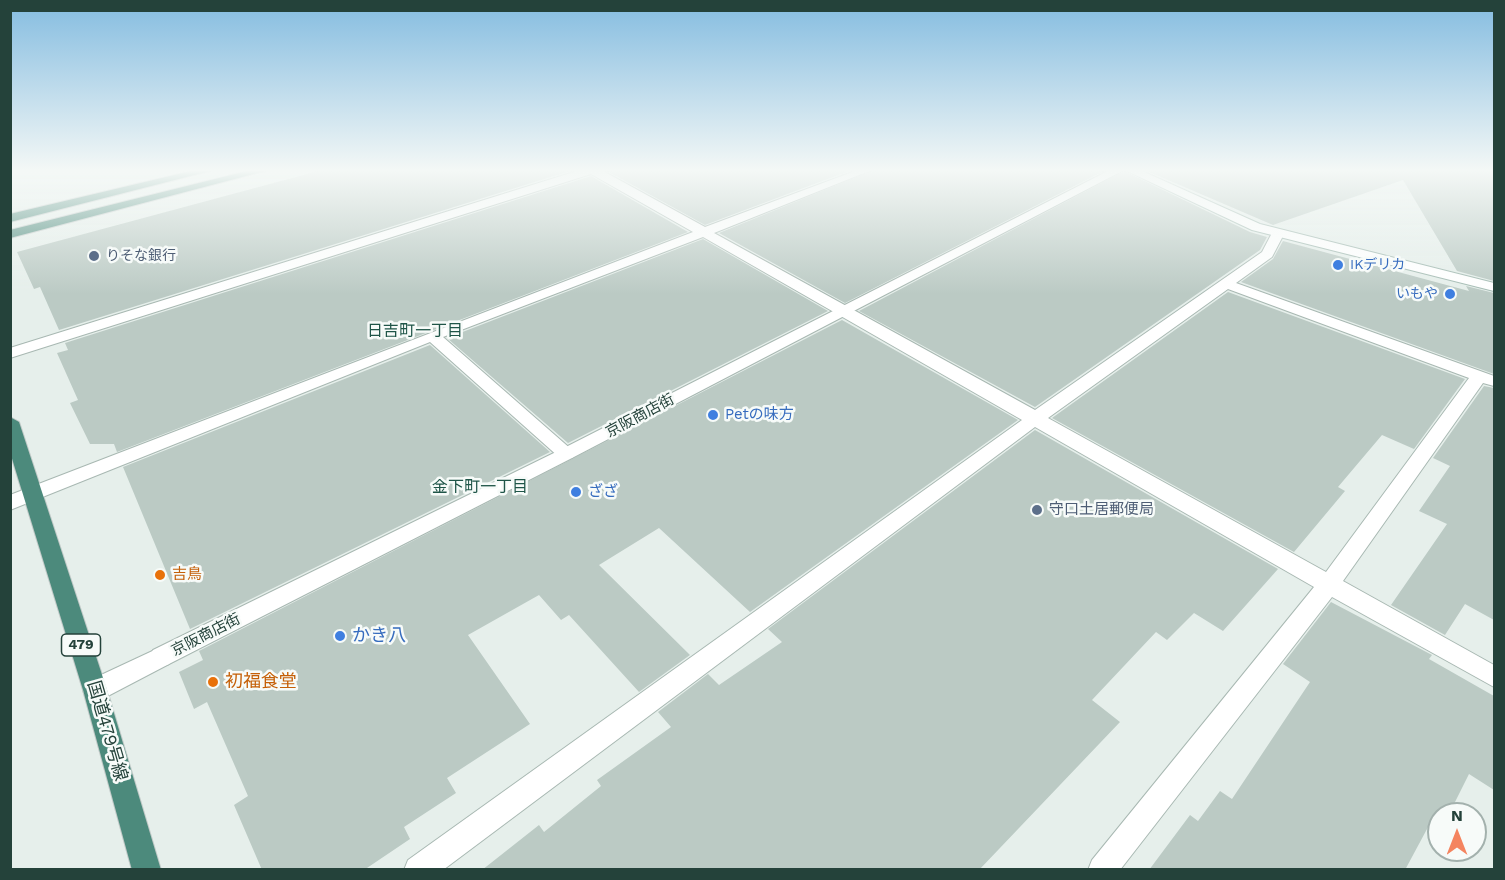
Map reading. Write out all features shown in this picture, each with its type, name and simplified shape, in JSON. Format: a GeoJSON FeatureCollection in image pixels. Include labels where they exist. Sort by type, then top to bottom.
{"type":"FeatureCollection","features":[{"type":"Feature","properties":{"kind":"highway"},"geometry":{"type":"LineString","coordinates":[[10,218],[34,212]]}},
{"type":"Feature","properties":{"kind":"highway"},"geometry":{"type":"LineString","coordinates":[[10,234],[97,212]]}},
{"type":"Feature","properties":{"kind":"highway","name":"国道479号線"},"geometry":{"type":"LineString","coordinates":[[10,422],[95,690],[147,870]]}},
{"type":"Feature","properties":{"kind":"street"},"geometry":{"type":"LineString","coordinates":[[10,353],[458,212]]}},
{"type":"Feature","properties":{"kind":"street"},"geometry":{"type":"LineString","coordinates":[[668,212],[1494,677]]}},
{"type":"Feature","properties":{"kind":"street"},"geometry":{"type":"LineString","coordinates":[[10,503],[432,336],[756,212]]}},
{"type":"Feature","properties":{"kind":"street","name":"京阪商店街"},"geometry":{"type":"LineString","coordinates":[[95,690],[566,454],[843,309],[1035,212]]}},
{"type":"Feature","properties":{"kind":"street"},"geometry":{"type":"LineString","coordinates":[[1223,212],[1278,234],[1494,287]]}},
{"type":"Feature","properties":{"kind":"street"},"geometry":{"type":"LineString","coordinates":[[418,870],[1036,418],[1226,285],[1267,254],[1278,234]]}},
{"type":"Feature","properties":{"kind":"street"},"geometry":{"type":"LineString","coordinates":[[1102,870],[1329,584],[1487,378],[1226,285]]}},
{"type":"Feature","properties":{"kind":"street"},"geometry":{"type":"LineString","coordinates":[[432,336],[566,454]]}},
{"type":"Feature","properties":{"kind":"building"},"geometry":{"type":"Polygon","coordinates":[[[165,212],[438,212],[59,330],[40,287],[34,289],[17,252],[165,212]]]}},
{"type":"Feature","properties":{"kind":"building"},"geometry":{"type":"Polygon","coordinates":[[[477,212],[653,212],[688,232],[117,452],[114,444],[90,444],[70,403],[78,400],[57,353],[68,350],[65,343],[477,212]]]}},
{"type":"Feature","properties":{"kind":"building"},"geometry":{"type":"Polygon","coordinates":[[[682,212],[739,212],[705,225],[682,212]]]}},
{"type":"Feature","properties":{"kind":"building"},"geometry":{"type":"Polygon","coordinates":[[[770,212],[1023,212],[845,303],[719,233],[770,212]]]}},
{"type":"Feature","properties":{"kind":"building"},"geometry":{"type":"Polygon","coordinates":[[[1046,212],[1209,212],[1250,232],[1267,237],[1260,250],[1035,407],[859,311],[1046,212]]]}},
{"type":"Feature","properties":{"kind":"building"},"geometry":{"type":"Polygon","coordinates":[[[1243,212],[1310,212],[1273,225],[1243,212]]]}},
{"type":"Feature","properties":{"kind":"building"},"geometry":{"type":"Polygon","coordinates":[[[1422,212],[1494,212],[1494,281],[1457,271],[1422,212]]]}},
{"type":"Feature","properties":{"kind":"building"},"geometry":{"type":"Polygon","coordinates":[[[703,239],[828,311],[568,443],[447,338],[703,239]]]}},
{"type":"Feature","properties":{"kind":"building"},"geometry":{"type":"Polygon","coordinates":[[[1283,241],[1469,291],[1466,286],[1494,293],[1494,374],[1241,282],[1273,259],[1283,241]]]}},
{"type":"Feature","properties":{"kind":"building"},"geometry":{"type":"Polygon","coordinates":[[[1228,292],[1465,379],[1414,449],[1382,435],[1338,487],[1345,491],[1294,552],[1052,418],[1228,292]]]}},
{"type":"Feature","properties":{"kind":"building"},"geometry":{"type":"Polygon","coordinates":[[[842,320],[1018,420],[750,612],[659,528],[599,565],[690,655],[639,692],[569,615],[561,620],[539,595],[468,635],[530,724],[447,778],[456,793],[404,827],[410,839],[364,870],[262,870],[234,805],[248,796],[207,702],[194,709],[179,672],[203,660],[199,651],[842,320]]]}},
{"type":"Feature","properties":{"kind":"building"},"geometry":{"type":"Polygon","coordinates":[[[430,345],[550,452],[190,629],[123,467],[430,345]]]}},
{"type":"Feature","properties":{"kind":"building"},"geometry":{"type":"Polygon","coordinates":[[[1484,386],[1494,388],[1494,620],[1465,604],[1445,635],[1391,605],[1447,524],[1419,511],[1450,466],[1433,458],[1484,386]]]}},
{"type":"Feature","properties":{"kind":"building"},"geometry":{"type":"Polygon","coordinates":[[[1035,430],[1278,569],[1223,631],[1194,613],[1167,640],[1156,632],[1092,700],[1120,722],[979,870],[482,870],[539,825],[544,832],[601,786],[597,780],[671,727],[658,712],[708,674],[719,685],[782,642],[768,629],[1035,430]]]}},
{"type":"Feature","properties":{"kind":"building"},"geometry":{"type":"Polygon","coordinates":[[[1331,602],[1432,655],[1429,659],[1494,696],[1494,790],[1469,774],[1455,802],[1427,802],[1427,829],[1405,870],[1149,870],[1190,815],[1198,821],[1220,791],[1232,799],[1310,682],[1283,664],[1331,602]]]}},
{"type":"Feature","properties":{"kind":"place","name":"りそな銀行"},"geometry":{"type":"Point","coordinates":[94,256]}},
{"type":"Feature","properties":{"kind":"place","name":"IKデリカ"},"geometry":{"type":"Point","coordinates":[1338,265]}},
{"type":"Feature","properties":{"kind":"place","name":"いもや"},"geometry":{"type":"Point","coordinates":[1450,294]}},
{"type":"Feature","properties":{"kind":"place","name":"Petの味方"},"geometry":{"type":"Point","coordinates":[713,415]}},
{"type":"Feature","properties":{"kind":"place","name":"ざざ"},"geometry":{"type":"Point","coordinates":[576,492]}},
{"type":"Feature","properties":{"kind":"place","name":"守口土居郵便局"},"geometry":{"type":"Point","coordinates":[1037,510]}},
{"type":"Feature","properties":{"kind":"place","name":"吉鳥"},"geometry":{"type":"Point","coordinates":[160,575]}},
{"type":"Feature","properties":{"kind":"place","name":"かき八"},"geometry":{"type":"Point","coordinates":[340,636]}},
{"type":"Feature","properties":{"kind":"place","name":"初福食堂"},"geometry":{"type":"Point","coordinates":[213,682]}},
{"type":"Feature","properties":{"kind":"district","name":"日吉町一丁目"},"geometry":{"type":"Point","coordinates":[415,331]}},
{"type":"Feature","properties":{"kind":"district","name":"金下町一丁目"},"geometry":{"type":"Point","coordinates":[480,487]}}]}
